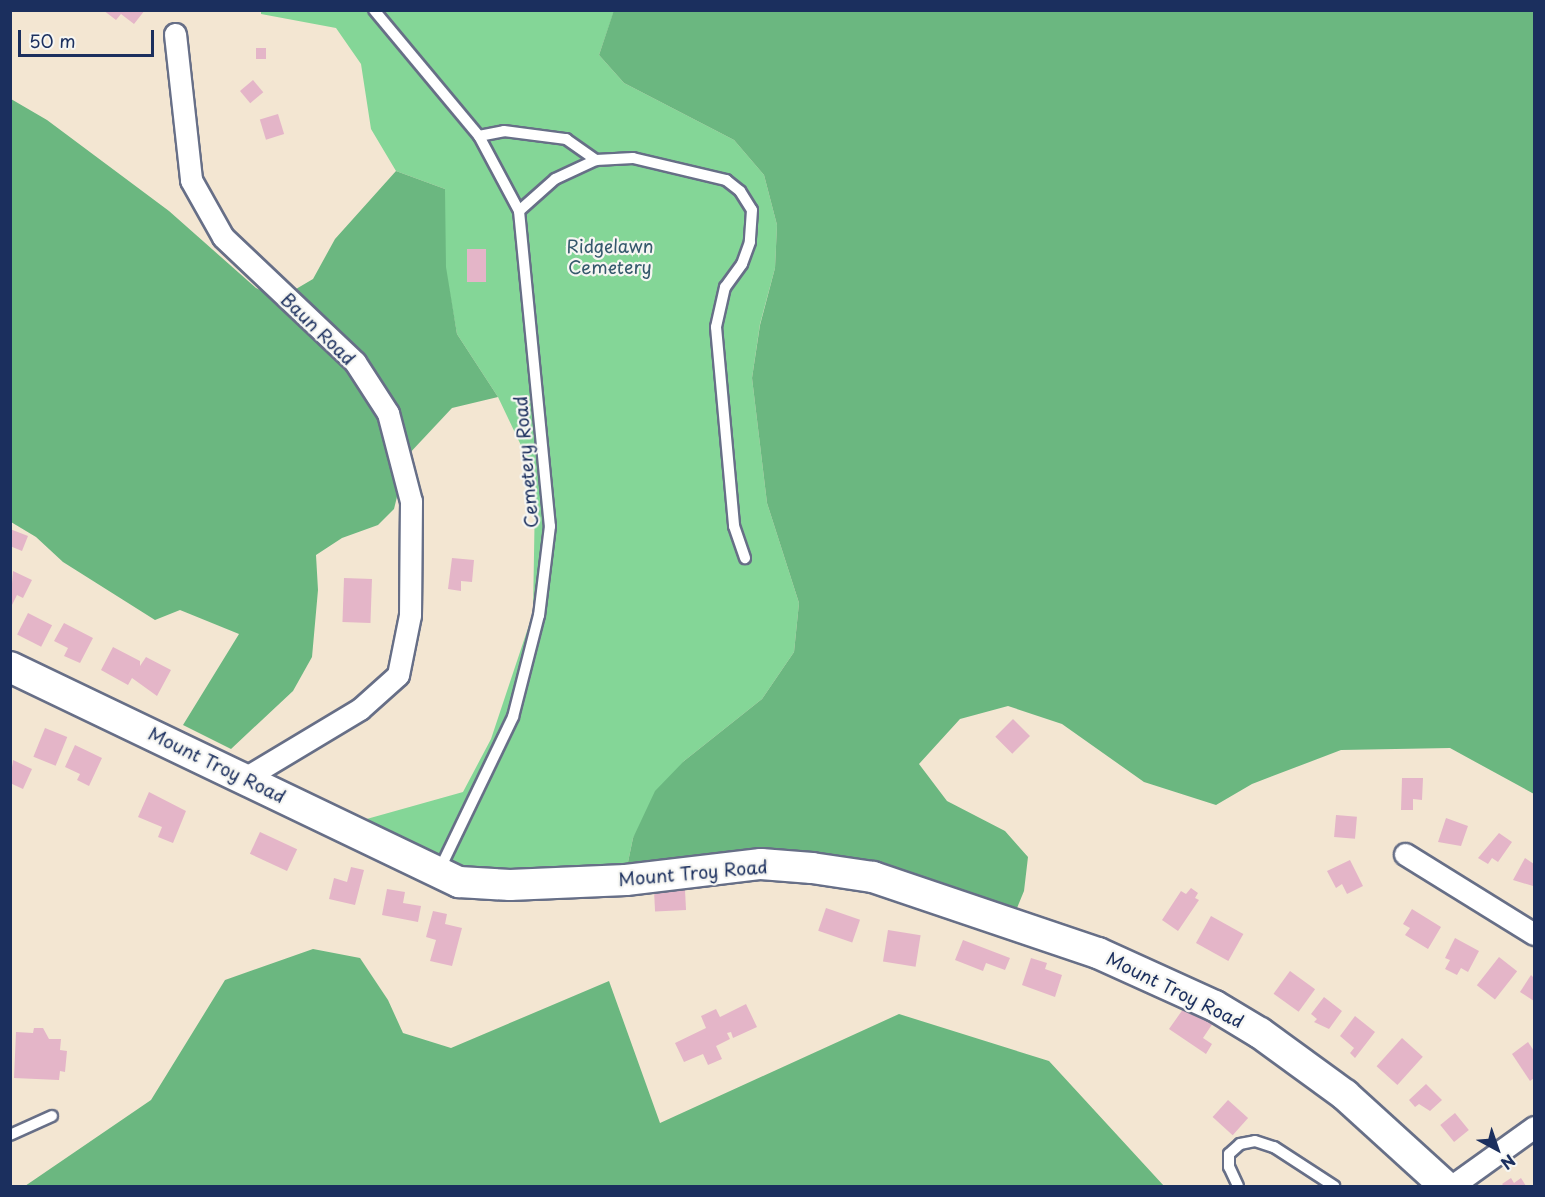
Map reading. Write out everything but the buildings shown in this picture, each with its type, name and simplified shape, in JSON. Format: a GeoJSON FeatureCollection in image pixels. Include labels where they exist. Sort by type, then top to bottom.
{"type":"FeatureCollection","features":[{"type":"Feature","properties":{"kind":"street","name":"Baun Road"},"geometry":{"type":"LineString","coordinates":[[175,34],[191,180],[223,237],[355,362],[388,413],[411,501],[410,615],[398,675],[360,709],[245,778]]}},
{"type":"Feature","properties":{"kind":"street","name":"Mount Troy Road"},"geometry":{"type":"LineString","coordinates":[[10,667],[459,882],[510,885],[626,880],[761,864],[873,877],[1108,956],[1215,1006],[1345,1095],[1445,1186]]}},
{"type":"Feature","properties":{"kind":"street"},"geometry":{"type":"LineString","coordinates":[[1405,854],[1534,934]]}},
{"type":"Feature","properties":{"kind":"street"},"geometry":{"type":"LineString","coordinates":[[1452,1186],[1534,1127]]}},
{"type":"Feature","properties":{"kind":"lane","name":"Cemetery Road"},"geometry":{"type":"LineString","coordinates":[[375,10],[479,136],[519,211],[550,526],[539,615],[513,717],[438,871]]}},
{"type":"Feature","properties":{"kind":"lane"},"geometry":{"type":"LineString","coordinates":[[479,136],[504,130],[566,139],[596,160]]}},
{"type":"Feature","properties":{"kind":"lane"},"geometry":{"type":"LineString","coordinates":[[519,211],[555,179],[596,160],[633,158],[726,180],[740,191],[752,210],[750,242],[742,264],[725,287],[716,327],[734,526],[745,558]]}},
{"type":"Feature","properties":{"kind":"lane"},"geometry":{"type":"LineString","coordinates":[[10,1136],[52,1116]]}},
{"type":"Feature","properties":{"kind":"lane"},"geometry":{"type":"LineString","coordinates":[[1238,1186],[1229,1167],[1229,1154],[1240,1144],[1255,1141],[1274,1147],[1334,1186]]}},
{"type":"Feature","properties":{"kind":"green space","name":"Ridgelawn Cemetery"},"geometry":{"type":"Polygon","coordinates":[[[261,10],[614,11],[599,55],[624,83],[734,140],[764,175],[777,225],[775,268],[760,324],[752,378],[767,503],[799,603],[794,652],[762,699],[684,761],[633,838],[627,867],[508,872],[464,866],[407,846],[356,822],[463,792],[491,739],[533,613],[535,496],[526,456],[498,397],[457,334],[445,267],[445,189],[396,171],[371,129],[361,64],[336,28],[261,14],[261,10]]]}},
{"type":"Feature","properties":{"kind":"green space"},"geometry":{"type":"Polygon","coordinates":[[[614,10],[1534,11],[1534,794],[1450,748],[1341,750],[1252,784],[1216,805],[1144,782],[1062,724],[1008,706],[960,719],[919,764],[947,801],[1005,831],[1028,857],[1024,891],[1017,908],[917,877],[627,867],[633,838],[655,791],[684,761],[762,699],[794,652],[799,603],[767,503],[752,378],[760,325],[775,268],[777,225],[764,175],[734,140],[624,83],[599,55],[614,10]]]}},
{"type":"Feature","properties":{"kind":"green space"},"geometry":{"type":"Polygon","coordinates":[[[11,99],[47,120],[169,211],[256,288],[279,299],[313,279],[335,239],[396,171],[445,189],[446,267],[457,334],[498,397],[452,408],[407,456],[394,509],[378,525],[342,538],[316,555],[318,590],[312,657],[293,691],[231,749],[183,725],[239,634],[180,610],[155,620],[63,562],[36,537],[11,522],[11,99]]]}},
{"type":"Feature","properties":{"kind":"green space"},"geometry":{"type":"Polygon","coordinates":[[[313,949],[360,958],[388,1000],[403,1033],[451,1048],[609,981],[660,1123],[899,1014],[1049,1061],[1164,1186],[25,1186],[151,1100],[225,980],[313,949]]]}}]}
